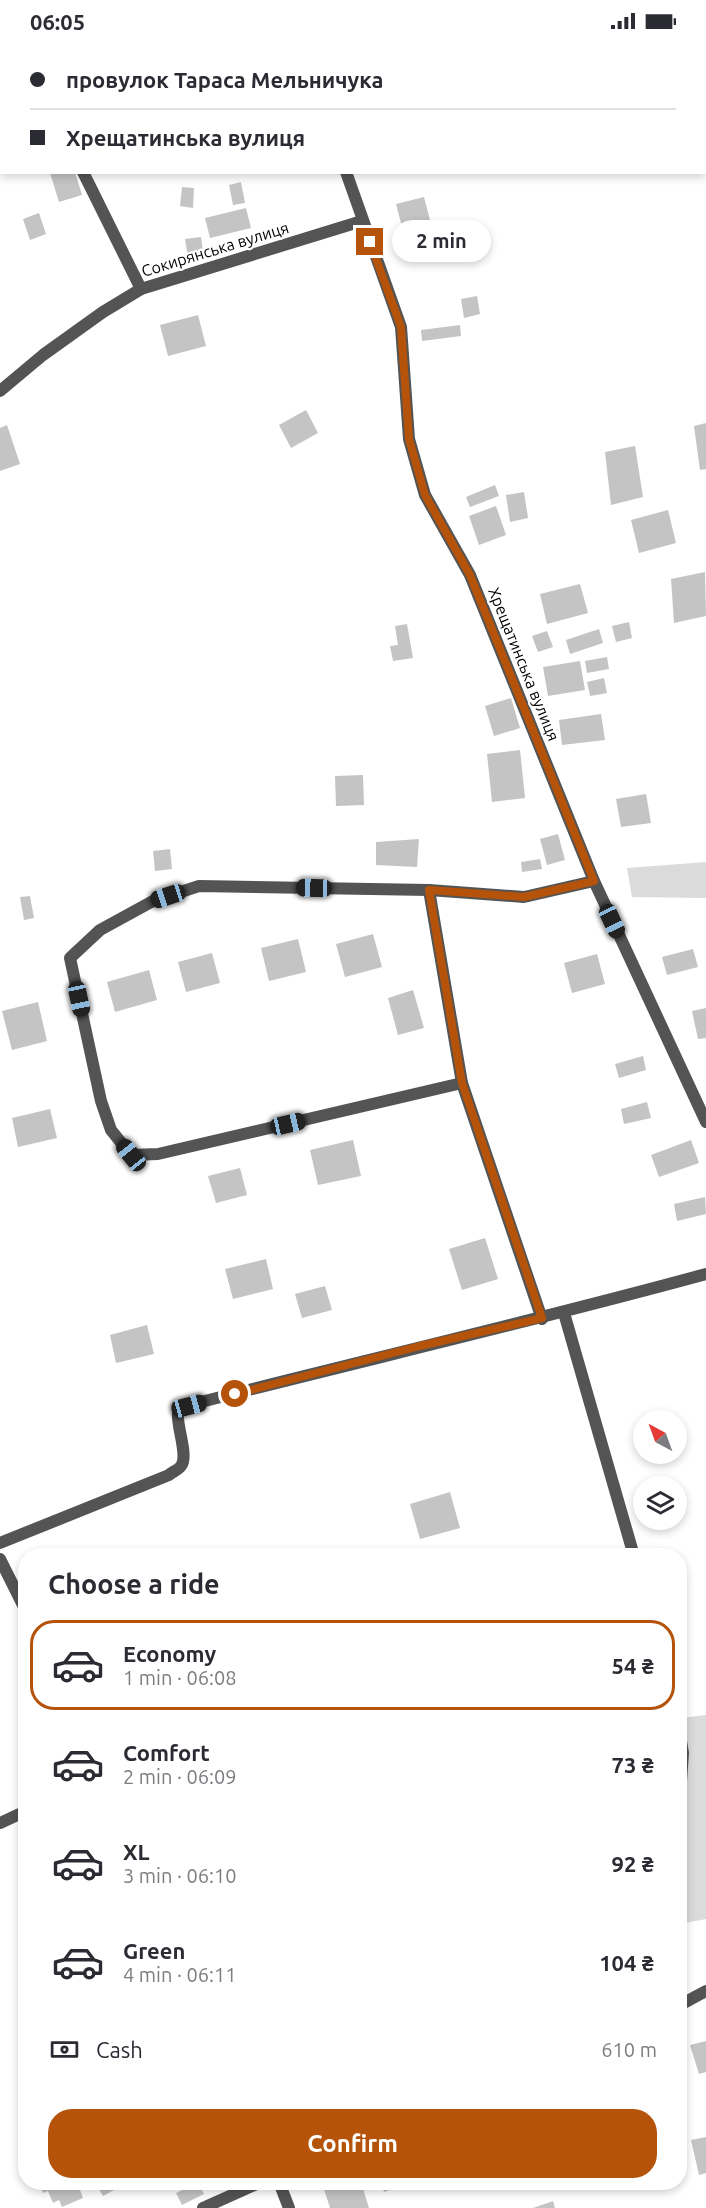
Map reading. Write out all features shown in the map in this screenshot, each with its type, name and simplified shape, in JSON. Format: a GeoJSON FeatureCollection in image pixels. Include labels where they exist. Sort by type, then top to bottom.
{"type":"FeatureCollection","features":[{"type":"Feature","properties":{"kind":"street"},"geometry":{"type":"LineString","coordinates":[[84,174],[141,289]]}},
{"type":"Feature","properties":{"kind":"street","name":"Хрещатинська вулиця"},"geometry":{"type":"LineString","coordinates":[[347,174],[401,327],[409,439],[425,495],[470,575],[594,881],[706,1122]]}},
{"type":"Feature","properties":{"kind":"street","name":"Сокирянська вулиця"},"geometry":{"type":"LineString","coordinates":[[0,391],[43,355],[103,312],[141,289],[362,221]]}},
{"type":"Feature","properties":{"kind":"street"},"geometry":{"type":"LineString","coordinates":[[462,1083],[158,1154],[131,1155],[111,1130],[101,1101],[70,958],[100,930],[153,901],[199,886],[429,890],[524,897],[594,881]]}},
{"type":"Feature","properties":{"kind":"street"},"geometry":{"type":"LineString","coordinates":[[429,890],[462,1083],[542,1318]]}},
{"type":"Feature","properties":{"kind":"street"},"geometry":{"type":"LineString","coordinates":[[0,1543],[169,1474],[180,1467],[183,1464],[184,1453],[177,1420],[178,1412],[189,1406],[420,1346],[564,1313],[706,1274]]}},
{"type":"Feature","properties":{"kind":"street"},"geometry":{"type":"LineString","coordinates":[[564,1313],[632,1548]]}},
{"type":"Feature","properties":{"kind":"street"},"geometry":{"type":"LineString","coordinates":[[0,1559],[18,1595]]}},
{"type":"Feature","properties":{"kind":"street"},"geometry":{"type":"LineString","coordinates":[[0,1823],[18,1815]]}},
{"type":"Feature","properties":{"kind":"street"},"geometry":{"type":"LineString","coordinates":[[687,2001],[706,1991]]}},
{"type":"Feature","properties":{"kind":"street"},"geometry":{"type":"LineString","coordinates":[[203,2208],[243,2190]]}},
{"type":"Feature","properties":{"kind":"street"},"geometry":{"type":"LineString","coordinates":[[282,2190],[289,2208]]}},
{"type":"Feature","properties":{"kind":"shaded area"},"geometry":{"type":"Polygon","coordinates":[[[706,862],[706,898],[632,897],[627,868],[706,862]]]}},
{"type":"Feature","properties":{"kind":"shaded area"},"geometry":{"type":"Polygon","coordinates":[[[706,1715],[706,1919],[687,1923],[687,1717],[706,1715]]]}},
{"type":"Feature","properties":{"kind":"building"},"geometry":{"type":"Polygon","coordinates":[[[50,174],[76,174],[82,195],[59,202],[50,174]]]}},
{"type":"Feature","properties":{"kind":"building"},"geometry":{"type":"Polygon","coordinates":[[[241,182],[245,203],[233,205],[229,185],[241,182]]]}},
{"type":"Feature","properties":{"kind":"building"},"geometry":{"type":"Polygon","coordinates":[[[182,187],[194,188],[193,208],[180,206],[182,187]]]}},
{"type":"Feature","properties":{"kind":"building"},"geometry":{"type":"Polygon","coordinates":[[[424,197],[430,220],[402,227],[396,204],[424,197]]]}},
{"type":"Feature","properties":{"kind":"building"},"geometry":{"type":"Polygon","coordinates":[[[246,208],[251,228],[210,238],[205,218],[246,208]]]}},
{"type":"Feature","properties":{"kind":"building"},"geometry":{"type":"Polygon","coordinates":[[[39,213],[46,234],[30,240],[23,219],[39,213]]]}},
{"type":"Feature","properties":{"kind":"building"},"geometry":{"type":"Polygon","coordinates":[[[201,237],[204,260],[189,263],[185,239],[201,237]]]}},
{"type":"Feature","properties":{"kind":"building"},"geometry":{"type":"Polygon","coordinates":[[[477,296],[480,314],[464,318],[461,299],[477,296]]]}},
{"type":"Feature","properties":{"kind":"building"},"geometry":{"type":"Polygon","coordinates":[[[198,315],[206,346],[168,356],[160,325],[198,315]]]}},
{"type":"Feature","properties":{"kind":"building"},"geometry":{"type":"Polygon","coordinates":[[[460,325],[461,336],[422,341],[421,330],[460,325]]]}},
{"type":"Feature","properties":{"kind":"building"},"geometry":{"type":"Polygon","coordinates":[[[306,410],[318,433],[291,448],[279,425],[306,410]]]}},
{"type":"Feature","properties":{"kind":"building"},"geometry":{"type":"Polygon","coordinates":[[[706,423],[706,469],[700,470],[694,426],[706,423]]]}},
{"type":"Feature","properties":{"kind":"building"},"geometry":{"type":"Polygon","coordinates":[[[7,425],[20,464],[0,471],[0,428],[7,425]]]}},
{"type":"Feature","properties":{"kind":"building"},"geometry":{"type":"Polygon","coordinates":[[[635,446],[643,497],[611,505],[605,452],[635,446]]]}},
{"type":"Feature","properties":{"kind":"building"},"geometry":{"type":"Polygon","coordinates":[[[495,485],[499,496],[470,507],[466,497],[495,485]]]}},
{"type":"Feature","properties":{"kind":"building"},"geometry":{"type":"Polygon","coordinates":[[[524,492],[528,518],[510,522],[506,495],[524,492]]]}},
{"type":"Feature","properties":{"kind":"building"},"geometry":{"type":"Polygon","coordinates":[[[496,506],[506,535],[479,545],[469,516],[496,506]]]}},
{"type":"Feature","properties":{"kind":"building"},"geometry":{"type":"Polygon","coordinates":[[[668,510],[676,543],[639,553],[631,520],[668,510]]]}},
{"type":"Feature","properties":{"kind":"building"},"geometry":{"type":"Polygon","coordinates":[[[705,572],[706,616],[674,623],[671,579],[705,572]]]}},
{"type":"Feature","properties":{"kind":"building"},"geometry":{"type":"Polygon","coordinates":[[[580,584],[588,613],[547,624],[540,594],[580,584]]]}},
{"type":"Feature","properties":{"kind":"building"},"geometry":{"type":"Polygon","coordinates":[[[629,622],[632,638],[616,642],[612,626],[629,622]]]}},
{"type":"Feature","properties":{"kind":"building"},"geometry":{"type":"Polygon","coordinates":[[[407,624],[413,658],[393,661],[390,646],[398,645],[395,626],[407,624]]]}},
{"type":"Feature","properties":{"kind":"building"},"geometry":{"type":"Polygon","coordinates":[[[599,629],[603,643],[570,654],[566,640],[599,629]]]}},
{"type":"Feature","properties":{"kind":"building"},"geometry":{"type":"Polygon","coordinates":[[[547,631],[553,647],[538,652],[532,636],[547,631]]]}},
{"type":"Feature","properties":{"kind":"building"},"geometry":{"type":"Polygon","coordinates":[[[607,657],[609,669],[587,673],[585,661],[607,657]]]}},
{"type":"Feature","properties":{"kind":"building"},"geometry":{"type":"Polygon","coordinates":[[[580,661],[585,690],[548,696],[543,667],[580,661]]]}},
{"type":"Feature","properties":{"kind":"building"},"geometry":{"type":"Polygon","coordinates":[[[604,678],[607,693],[590,696],[587,682],[604,678]]]}},
{"type":"Feature","properties":{"kind":"building"},"geometry":{"type":"Polygon","coordinates":[[[511,698],[520,728],[494,736],[485,706],[511,698]]]}},
{"type":"Feature","properties":{"kind":"building"},"geometry":{"type":"Polygon","coordinates":[[[601,714],[605,740],[562,745],[559,720],[601,714]]]}},
{"type":"Feature","properties":{"kind":"building"},"geometry":{"type":"Polygon","coordinates":[[[520,750],[525,798],[492,802],[487,754],[520,750]]]}},
{"type":"Feature","properties":{"kind":"building"},"geometry":{"type":"Polygon","coordinates":[[[363,775],[364,805],[336,806],[335,776],[363,775]]]}},
{"type":"Feature","properties":{"kind":"building"},"geometry":{"type":"Polygon","coordinates":[[[646,794],[651,823],[621,827],[616,799],[646,794]]]}},
{"type":"Feature","properties":{"kind":"building"},"geometry":{"type":"Polygon","coordinates":[[[558,834],[565,860],[547,865],[540,839],[558,834]]]}},
{"type":"Feature","properties":{"kind":"building"},"geometry":{"type":"Polygon","coordinates":[[[419,839],[417,867],[376,865],[376,842],[419,839]]]}},
{"type":"Feature","properties":{"kind":"building"},"geometry":{"type":"Polygon","coordinates":[[[170,849],[172,869],[155,871],[153,851],[170,849]]]}},
{"type":"Feature","properties":{"kind":"building"},"geometry":{"type":"Polygon","coordinates":[[[540,859],[542,869],[522,872],[521,862],[540,859]]]}},
{"type":"Feature","properties":{"kind":"building"},"geometry":{"type":"Polygon","coordinates":[[[30,896],[34,918],[24,920],[20,897],[30,896]]]}},
{"type":"Feature","properties":{"kind":"building"},"geometry":{"type":"Polygon","coordinates":[[[373,934],[382,967],[345,977],[336,944],[373,934]]]}},
{"type":"Feature","properties":{"kind":"building"},"geometry":{"type":"Polygon","coordinates":[[[298,939],[306,972],[269,981],[261,948],[298,939]]]}},
{"type":"Feature","properties":{"kind":"building"},"geometry":{"type":"Polygon","coordinates":[[[693,949],[698,967],[667,975],[662,957],[693,949]]]}},
{"type":"Feature","properties":{"kind":"building"},"geometry":{"type":"Polygon","coordinates":[[[212,953],[220,983],[186,992],[178,962],[212,953]]]}},
{"type":"Feature","properties":{"kind":"building"},"geometry":{"type":"Polygon","coordinates":[[[597,954],[605,984],[572,993],[564,963],[597,954]]]}},
{"type":"Feature","properties":{"kind":"building"},"geometry":{"type":"Polygon","coordinates":[[[149,970],[157,1000],[115,1012],[107,982],[149,970]]]}},
{"type":"Feature","properties":{"kind":"building"},"geometry":{"type":"Polygon","coordinates":[[[413,990],[424,1028],[398,1035],[388,998],[413,990]]]}},
{"type":"Feature","properties":{"kind":"building"},"geometry":{"type":"Polygon","coordinates":[[[38,1002],[47,1041],[12,1050],[2,1011],[38,1002]]]}},
{"type":"Feature","properties":{"kind":"building"},"geometry":{"type":"Polygon","coordinates":[[[706,1008],[706,1038],[698,1039],[692,1011],[706,1008]]]}},
{"type":"Feature","properties":{"kind":"building"},"geometry":{"type":"Polygon","coordinates":[[[643,1056],[646,1070],[619,1078],[615,1064],[643,1056]]]}},
{"type":"Feature","properties":{"kind":"building"},"geometry":{"type":"Polygon","coordinates":[[[647,1102],[651,1118],[624,1124],[621,1109],[647,1102]]]}},
{"type":"Feature","properties":{"kind":"building"},"geometry":{"type":"Polygon","coordinates":[[[50,1109],[57,1138],[18,1147],[12,1118],[50,1109]]]}},
{"type":"Feature","properties":{"kind":"building"},"geometry":{"type":"Polygon","coordinates":[[[353,1140],[361,1176],[318,1185],[310,1150],[353,1140]]]}},
{"type":"Feature","properties":{"kind":"building"},"geometry":{"type":"Polygon","coordinates":[[[691,1140],[699,1163],[659,1177],[651,1155],[691,1140]]]}},
{"type":"Feature","properties":{"kind":"building"},"geometry":{"type":"Polygon","coordinates":[[[240,1168],[247,1195],[216,1203],[208,1176],[240,1168]]]}},
{"type":"Feature","properties":{"kind":"building"},"geometry":{"type":"Polygon","coordinates":[[[705,1197],[706,1214],[677,1221],[674,1204],[705,1197]]]}},
{"type":"Feature","properties":{"kind":"building"},"geometry":{"type":"Polygon","coordinates":[[[485,1238],[498,1279],[462,1290],[449,1249],[485,1238]]]}},
{"type":"Feature","properties":{"kind":"building"},"geometry":{"type":"Polygon","coordinates":[[[266,1259],[273,1289],[233,1299],[225,1269],[266,1259]]]}},
{"type":"Feature","properties":{"kind":"building"},"geometry":{"type":"Polygon","coordinates":[[[325,1286],[332,1310],[302,1318],[295,1294],[325,1286]]]}},
{"type":"Feature","properties":{"kind":"building"},"geometry":{"type":"Polygon","coordinates":[[[147,1325],[154,1354],[116,1363],[110,1335],[147,1325]]]}},
{"type":"Feature","properties":{"kind":"building"},"geometry":{"type":"Polygon","coordinates":[[[450,1492],[460,1528],[420,1539],[410,1504],[450,1492]]]}},
{"type":"Feature","properties":{"kind":"building"},"geometry":{"type":"Polygon","coordinates":[[[706,2041],[706,2072],[699,2074],[690,2045],[706,2041]]]}},
{"type":"Feature","properties":{"kind":"building"},"geometry":{"type":"Polygon","coordinates":[[[706,2137],[706,2173],[699,2175],[691,2140],[706,2137]]]}},
{"type":"Feature","properties":{"kind":"building"},"geometry":{"type":"Polygon","coordinates":[[[42,2190],[80,2190],[83,2198],[62,2207],[59,2200],[53,2203],[48,2191],[43,2193],[42,2190]]]}},
{"type":"Feature","properties":{"kind":"building"},"geometry":{"type":"Polygon","coordinates":[[[100,2190],[114,2190],[103,2196],[100,2190]]]}},
{"type":"Feature","properties":{"kind":"building"},"geometry":{"type":"Polygon","coordinates":[[[182,2190],[202,2190],[204,2194],[182,2205],[176,2193],[182,2190]]]}},
{"type":"Feature","properties":{"kind":"building"},"geometry":{"type":"Polygon","coordinates":[[[324,2190],[363,2190],[369,2208],[330,2208],[324,2190]]]}},
{"type":"Feature","properties":{"kind":"building"},"geometry":{"type":"Polygon","coordinates":[[[553,2201],[555,2208],[533,2208],[553,2201]]]}},
{"type":"Feature","properties":{"kind":"route"},"geometry":{"type":"LineString","coordinates":[[235,1394],[420,1346],[542,1318],[462,1083],[429,890],[524,897],[594,881],[470,575],[425,495],[409,439],[401,327],[370,242]]}}]}
